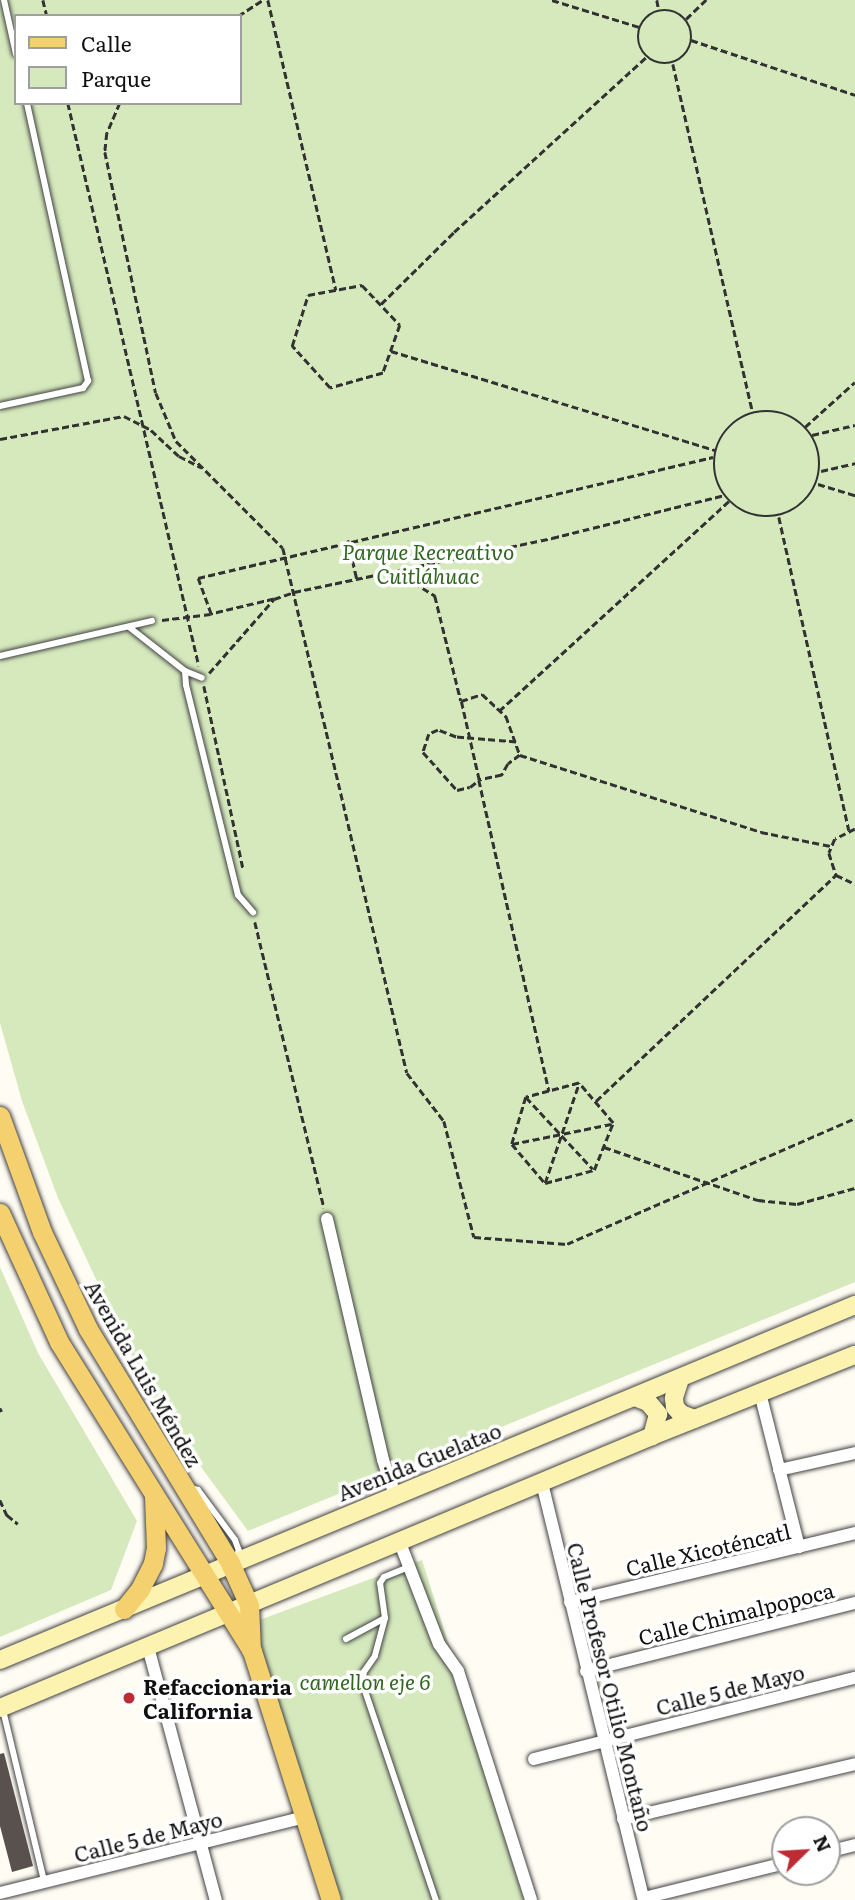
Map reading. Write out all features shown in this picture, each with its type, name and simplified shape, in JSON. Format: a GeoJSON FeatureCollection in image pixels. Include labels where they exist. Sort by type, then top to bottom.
{"type":"FeatureCollection","features":[{"type":"Feature","properties":{"kind":"main road","name":"Avenida Luis Méndez"},"geometry":{"type":"LineString","coordinates":[[0,1116],[42,1231],[88,1329],[230,1563],[249,1605]]}},
{"type":"Feature","properties":{"kind":"main road"},"geometry":{"type":"LineString","coordinates":[[0,1213],[59,1342],[206,1574],[251,1651],[331,1900]]}},
{"type":"Feature","properties":{"kind":"main road","name":"Avenida Guelatao"},"geometry":{"type":"LineString","coordinates":[[0,1660],[855,1305]]}},
{"type":"Feature","properties":{"kind":"main road"},"geometry":{"type":"LineString","coordinates":[[1,1707],[652,1436],[855,1355]]}},
{"type":"Feature","properties":{"kind":"main road"},"geometry":{"type":"LineString","coordinates":[[680,1379],[674,1398],[675,1407],[681,1414],[694,1419]]}},
{"type":"Feature","properties":{"kind":"main road"},"geometry":{"type":"LineString","coordinates":[[635,1397],[655,1406],[658,1414],[652,1436]]}},
{"type":"Feature","properties":{"kind":"main road"},"geometry":{"type":"LineString","coordinates":[[124,1609],[141,1590],[153,1563],[156,1548],[154,1494]]}},
{"type":"Feature","properties":{"kind":"main road"},"geometry":{"type":"LineString","coordinates":[[249,1605],[251,1651]]}},
{"type":"Feature","properties":{"kind":"street"},"geometry":{"type":"LineString","coordinates":[[327,1219],[383,1460],[395,1495]]}},
{"type":"Feature","properties":{"kind":"street"},"geometry":{"type":"LineString","coordinates":[[760,1393],[799,1547]]}},
{"type":"Feature","properties":{"kind":"street"},"geometry":{"type":"LineString","coordinates":[[779,1471],[855,1453]]}},
{"type":"Feature","properties":{"kind":"street","name":"Calle Profesor Otilio Montaño"},"geometry":{"type":"LineString","coordinates":[[542,1482],[569,1602],[644,1899]]}},
{"type":"Feature","properties":{"kind":"street","name":"Calle Xicoténcatl"},"geometry":{"type":"LineString","coordinates":[[569,1602],[855,1533]]}},
{"type":"Feature","properties":{"kind":"street"},"geometry":{"type":"LineString","coordinates":[[400,1543],[439,1644],[458,1671],[531,1900]]}},
{"type":"Feature","properties":{"kind":"street","name":"Calle Chimalpopoca"},"geometry":{"type":"LineString","coordinates":[[586,1671],[855,1603]]}},
{"type":"Feature","properties":{"kind":"street"},"geometry":{"type":"LineString","coordinates":[[148,1647],[216,1900]]}},
{"type":"Feature","properties":{"kind":"street","name":"Calle 5 de Mayo"},"geometry":{"type":"LineString","coordinates":[[534,1759],[855,1678]]}},
{"type":"Feature","properties":{"kind":"street"},"geometry":{"type":"LineString","coordinates":[[623,1819],[855,1764]]}},
{"type":"Feature","properties":{"kind":"street","name":"Calle 5 de Mayo"},"geometry":{"type":"LineString","coordinates":[[1,1890],[305,1817]]}},
{"type":"Feature","properties":{"kind":"street"},"geometry":{"type":"LineString","coordinates":[[644,1899],[771,1867]]}},
{"type":"Feature","properties":{"kind":"lane"},"geometry":{"type":"LineString","coordinates":[[4,0],[14,45]]}},
{"type":"Feature","properties":{"kind":"lane"},"geometry":{"type":"LineString","coordinates":[[0,407],[83,388],[88,381],[27,105]]}},
{"type":"Feature","properties":{"kind":"lane"},"geometry":{"type":"LineString","coordinates":[[0,656],[152,621]]}},
{"type":"Feature","properties":{"kind":"lane"},"geometry":{"type":"LineString","coordinates":[[129,626],[185,671],[202,678]]}},
{"type":"Feature","properties":{"kind":"lane"},"geometry":{"type":"LineString","coordinates":[[185,671],[186,685],[238,895],[253,912]]}},
{"type":"Feature","properties":{"kind":"lane"},"geometry":{"type":"LineString","coordinates":[[409,1567],[384,1577],[380,1583],[385,1618],[375,1656],[364,1672],[362,1682],[436,1900]]}},
{"type":"Feature","properties":{"kind":"lane"},"geometry":{"type":"LineString","coordinates":[[346,1639],[385,1618]]}},
{"type":"Feature","properties":{"kind":"lane"},"geometry":{"type":"LineString","coordinates":[[1,1707],[44,1881]]}},
{"type":"Feature","properties":{"kind":"path"},"geometry":{"type":"LineString","coordinates":[[241,14],[265,0],[336,289]]}},
{"type":"Feature","properties":{"kind":"path"},"geometry":{"type":"LineString","coordinates":[[552,0],[639,27]]}},
{"type":"Feature","properties":{"kind":"path"},"geometry":{"type":"LineString","coordinates":[[657,0],[659,11]]}},
{"type":"Feature","properties":{"kind":"path"},"geometry":{"type":"LineString","coordinates":[[685,20],[706,0]]}},
{"type":"Feature","properties":{"kind":"path"},"geometry":{"type":"LineString","coordinates":[[659,11],[674,12],[685,20],[691,40],[685,55],[673,64],[658,64],[646,57],[638,43],[639,27],[644,20],[659,11]]}},
{"type":"Feature","properties":{"kind":"path"},"geometry":{"type":"LineString","coordinates":[[691,40],[855,95]]}},
{"type":"Feature","properties":{"kind":"path"},"geometry":{"type":"LineString","coordinates":[[381,304],[454,232],[646,57]]}},
{"type":"Feature","properties":{"kind":"path"},"geometry":{"type":"LineString","coordinates":[[673,64],[753,412]]}},
{"type":"Feature","properties":{"kind":"path"},"geometry":{"type":"LineString","coordinates":[[68,105],[202,678],[244,873]]}},
{"type":"Feature","properties":{"kind":"path"},"geometry":{"type":"LineString","coordinates":[[119,105],[107,133],[105,152],[156,393],[176,441],[283,548],[407,1073],[444,1121],[474,1237],[567,1244],[855,1118]]}},
{"type":"Feature","properties":{"kind":"path"},"geometry":{"type":"LineString","coordinates":[[362,285],[381,304],[400,325],[383,373],[330,388],[292,346],[308,295],[362,285]]}},
{"type":"Feature","properties":{"kind":"path"},"geometry":{"type":"LineString","coordinates":[[391,351],[715,450]]}},
{"type":"Feature","properties":{"kind":"path"},"geometry":{"type":"LineString","coordinates":[[805,427],[855,382]]}},
{"type":"Feature","properties":{"kind":"path"},"geometry":{"type":"LineString","coordinates":[[779,411],[796,418],[812,435],[818,448],[817,484],[808,499],[795,510],[779,517],[745,513],[724,495],[714,474],[715,450],[729,425],[753,412],[779,411]]}},
{"type":"Feature","properties":{"kind":"path"},"geometry":{"type":"LineString","coordinates":[[0,439],[124,416],[144,426],[179,456],[204,469]]}},
{"type":"Feature","properties":{"kind":"path"},"geometry":{"type":"LineString","coordinates":[[812,435],[855,425]]}},
{"type":"Feature","properties":{"kind":"path"},"geometry":{"type":"LineString","coordinates":[[211,614],[198,578],[286,558],[348,540],[713,457]]}},
{"type":"Feature","properties":{"kind":"path"},"geometry":{"type":"LineString","coordinates":[[819,471],[855,463]]}},
{"type":"Feature","properties":{"kind":"path"},"geometry":{"type":"LineString","coordinates":[[817,484],[855,495]]}},
{"type":"Feature","properties":{"kind":"path"},"geometry":{"type":"LineString","coordinates":[[152,621],[211,614],[294,592],[552,538],[724,495]]}},
{"type":"Feature","properties":{"kind":"path"},"geometry":{"type":"LineString","coordinates":[[499,711],[729,501]]}},
{"type":"Feature","properties":{"kind":"path"},"geometry":{"type":"LineString","coordinates":[[779,517],[849,830]]}},
{"type":"Feature","properties":{"kind":"path"},"geometry":{"type":"LineString","coordinates":[[348,540],[358,579]]}},
{"type":"Feature","properties":{"kind":"path"},"geometry":{"type":"LineString","coordinates":[[401,570],[405,577],[435,596],[549,1091]]}},
{"type":"Feature","properties":{"kind":"path"},"geometry":{"type":"LineString","coordinates":[[202,678],[218,665],[274,599]]}},
{"type":"Feature","properties":{"kind":"path"},"geometry":{"type":"LineString","coordinates":[[461,701],[482,694],[512,728],[520,755]]}},
{"type":"Feature","properties":{"kind":"path"},"geometry":{"type":"LineString","coordinates":[[516,742],[456,737],[439,730],[429,734],[423,752],[457,790],[470,788],[479,780],[502,775],[508,764],[520,755]]}},
{"type":"Feature","properties":{"kind":"path"},"geometry":{"type":"LineString","coordinates":[[520,755],[761,832],[831,846]]}},
{"type":"Feature","properties":{"kind":"path"},"geometry":{"type":"LineString","coordinates":[[855,829],[849,830],[831,846],[829,861],[836,875],[855,884]]}},
{"type":"Feature","properties":{"kind":"path"},"geometry":{"type":"LineString","coordinates":[[596,1101],[836,875]]}},
{"type":"Feature","properties":{"kind":"path"},"geometry":{"type":"LineString","coordinates":[[253,912],[327,1219]]}},
{"type":"Feature","properties":{"kind":"path"},"geometry":{"type":"LineString","coordinates":[[526,1097],[579,1083]]}},
{"type":"Feature","properties":{"kind":"path"},"geometry":{"type":"LineString","coordinates":[[579,1083],[613,1123]]}},
{"type":"Feature","properties":{"kind":"path"},"geometry":{"type":"LineString","coordinates":[[545,1183],[579,1083]]}},
{"type":"Feature","properties":{"kind":"path"},"geometry":{"type":"LineString","coordinates":[[526,1097],[594,1170]]}},
{"type":"Feature","properties":{"kind":"path"},"geometry":{"type":"LineString","coordinates":[[512,1144],[526,1097]]}},
{"type":"Feature","properties":{"kind":"path"},"geometry":{"type":"LineString","coordinates":[[512,1144],[613,1123]]}},
{"type":"Feature","properties":{"kind":"path"},"geometry":{"type":"LineString","coordinates":[[594,1170],[613,1123]]}},
{"type":"Feature","properties":{"kind":"path"},"geometry":{"type":"LineString","coordinates":[[512,1144],[545,1183]]}},
{"type":"Feature","properties":{"kind":"path"},"geometry":{"type":"LineString","coordinates":[[604,1146],[758,1200],[797,1204],[855,1188]]}},
{"type":"Feature","properties":{"kind":"path"},"geometry":{"type":"LineString","coordinates":[[545,1183],[594,1170]]}},
{"type":"Feature","properties":{"kind":"path"},"geometry":{"type":"LineString","coordinates":[[0,1500],[7,1515],[18,1524]]}},
{"type":"Feature","properties":{"kind":"green space","name":"Parque Recreativo Cuitláhuac"},"geometry":{"type":"Polygon","coordinates":[[[0,0],[855,0],[855,1282],[248,1531],[154,1403],[58,1198],[22,1101],[0,1023],[0,0]]]}},
{"type":"Feature","properties":{"kind":"green space"},"geometry":{"type":"Polygon","coordinates":[[[0,1267],[38,1353],[137,1521],[111,1590],[0,1637],[0,1267]]]}},
{"type":"Feature","properties":{"kind":"green space","name":"camellon eje 6"},"geometry":{"type":"Polygon","coordinates":[[[422,1560],[530,1900],[340,1900],[251,1623],[422,1560]]]}},
{"type":"Feature","properties":{"kind":"building"},"geometry":{"type":"Polygon","coordinates":[[[4,1753],[33,1866],[12,1872],[0,1826],[0,1754],[4,1753]]]}},
{"type":"Feature","properties":{"kind":"place","name":"Refaccionaria California"},"geometry":{"type":"Point","coordinates":[129,1698]}}]}
